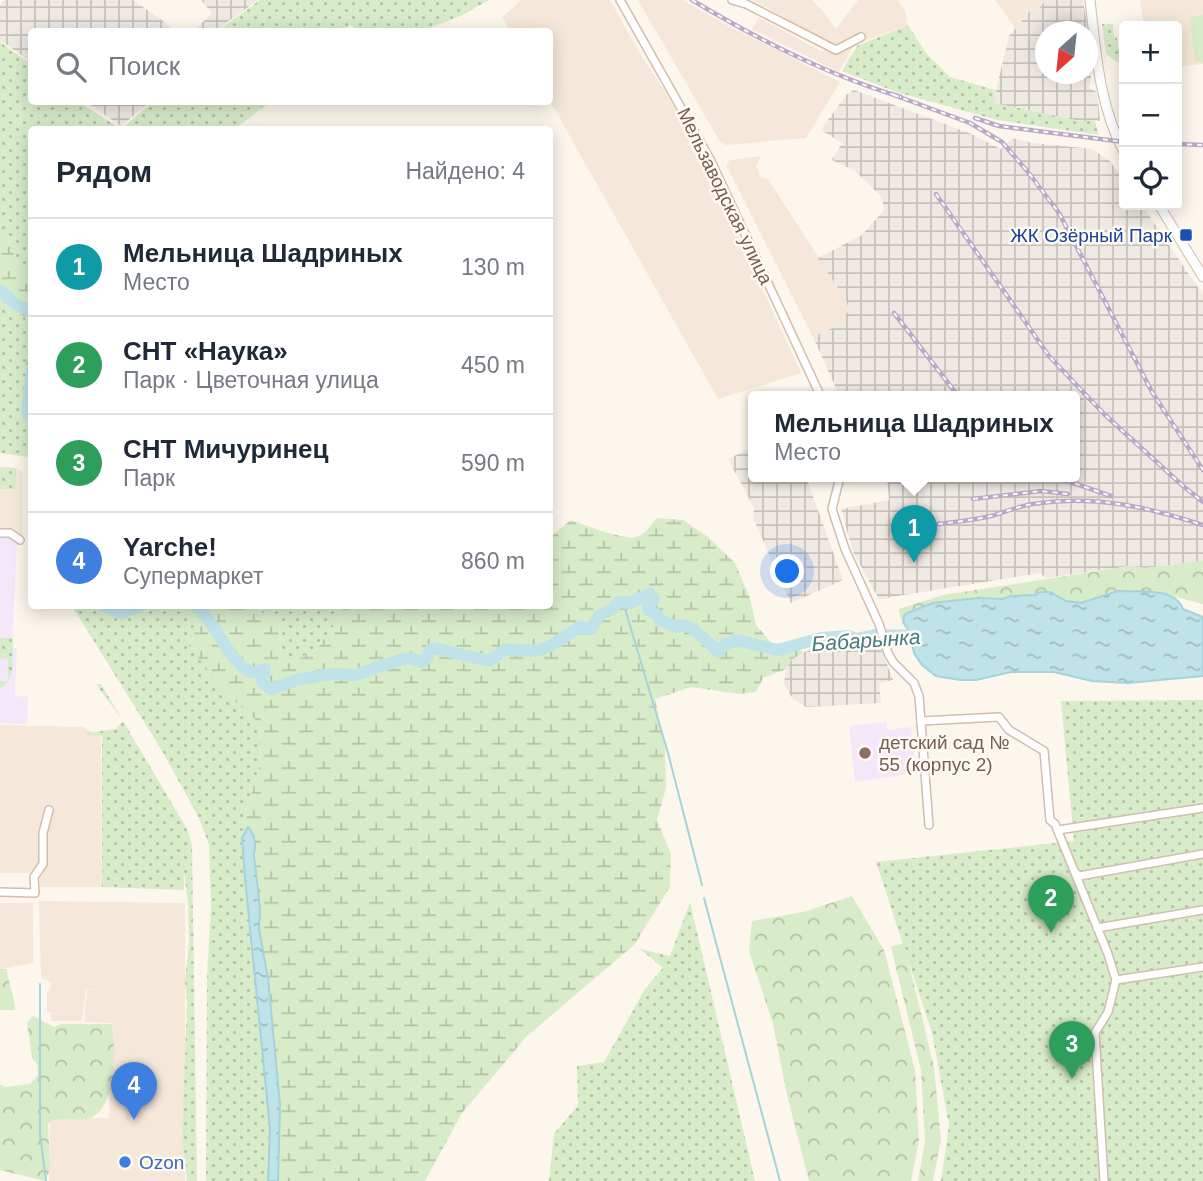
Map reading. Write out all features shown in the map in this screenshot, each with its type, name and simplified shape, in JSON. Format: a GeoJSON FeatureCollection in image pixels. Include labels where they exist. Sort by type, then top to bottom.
{"type":"FeatureCollection","features":[{"type":"Feature","properties":{"kind":"street","name":"Мельзаводская улица"},"geometry":{"type":"LineString","coordinates":[[620,0],[711,161],[818,391]]}},
{"type":"Feature","properties":{"kind":"street"},"geometry":{"type":"LineString","coordinates":[[732,0],[746,4],[836,50],[861,37]]}},
{"type":"Feature","properties":{"kind":"street"},"geometry":{"type":"LineString","coordinates":[[1090,0],[1103,102],[1122,147]]}},
{"type":"Feature","properties":{"kind":"street"},"geometry":{"type":"LineString","coordinates":[[1162,210],[1203,276]]}},
{"type":"Feature","properties":{"kind":"street"},"geometry":{"type":"LineString","coordinates":[[839,482],[832,509],[848,556],[893,662],[916,689],[929,825]]}},
{"type":"Feature","properties":{"kind":"street"},"geometry":{"type":"LineString","coordinates":[[0,533],[10,533],[20,540]]}},
{"type":"Feature","properties":{"kind":"street"},"geometry":{"type":"LineString","coordinates":[[921,720],[999,717],[1009,730],[1044,751],[1050,820],[1058,830],[1076,873],[1116,980],[1108,1012],[1095,1033],[1104,1181]]}},
{"type":"Feature","properties":{"kind":"street"},"geometry":{"type":"LineString","coordinates":[[1058,830],[1203,808]]}},
{"type":"Feature","properties":{"kind":"street"},"geometry":{"type":"LineString","coordinates":[[0,892],[35,893],[34,877],[43,864],[43,833],[48,810]]}},
{"type":"Feature","properties":{"kind":"street"},"geometry":{"type":"LineString","coordinates":[[1076,873],[1079,876],[1203,854]]}},
{"type":"Feature","properties":{"kind":"street"},"geometry":{"type":"LineString","coordinates":[[1097,928],[1203,910]]}},
{"type":"Feature","properties":{"kind":"street"},"geometry":{"type":"LineString","coordinates":[[1116,980],[1203,967]]}},
{"type":"Feature","properties":{"kind":"shaded area"},"geometry":{"type":"Polygon","coordinates":[[[3,0],[133,0],[173,28],[28,28],[28,60],[0,40],[0,6],[3,0]]]}},
{"type":"Feature","properties":{"kind":"shaded area"},"geometry":{"type":"Polygon","coordinates":[[[201,0],[258,0],[221,28],[197,28],[212,13],[201,0]]]}},
{"type":"Feature","properties":{"kind":"shaded area"},"geometry":{"type":"Polygon","coordinates":[[[522,0],[610,0],[641,55],[688,127],[801,373],[718,399],[552,105],[553,28],[508,28],[502,17],[522,0]]]}},
{"type":"Feature","properties":{"kind":"shaded area"},"geometry":{"type":"Polygon","coordinates":[[[638,0],[683,0],[840,82],[806,138],[726,145],[720,142],[638,0]]]}},
{"type":"Feature","properties":{"kind":"shaded area"},"geometry":{"type":"Polygon","coordinates":[[[753,0],[812,0],[836,29],[858,0],[898,0],[905,11],[907,25],[854,45],[839,72],[752,29],[759,18],[823,52],[828,42],[753,0]]]}},
{"type":"Feature","properties":{"kind":"shaded area"},"geometry":{"type":"Polygon","coordinates":[[[995,0],[1045,0],[1040,8],[1032,9],[1015,28],[995,0]]]}},
{"type":"Feature","properties":{"kind":"shaded area"},"geometry":{"type":"Polygon","coordinates":[[[1045,0],[1083,0],[1086,21],[1035,21],[1035,84],[1090,84],[1089,88],[1097,92],[1100,121],[1080,121],[993,103],[1009,36],[1032,9],[1040,8],[1045,0]]]}},
{"type":"Feature","properties":{"kind":"shaded area"},"geometry":{"type":"Polygon","coordinates":[[[1140,0],[1203,0],[1203,64],[1182,66],[1182,21],[1143,21],[1140,0]]]}},
{"type":"Feature","properties":{"kind":"shaded area"},"geometry":{"type":"Polygon","coordinates":[[[854,90],[969,133],[1001,149],[1012,138],[1092,149],[1110,161],[1119,174],[1119,210],[1145,210],[1203,295],[1203,561],[1145,568],[1130,566],[1046,578],[1040,573],[879,599],[853,552],[841,509],[889,500],[887,482],[1080,482],[1080,391],[837,391],[813,337],[839,325],[849,310],[846,300],[818,258],[862,235],[885,209],[880,195],[855,171],[832,160],[842,143],[821,130],[846,95],[854,90]]]}},
{"type":"Feature","properties":{"kind":"shaded area"},"geometry":{"type":"Polygon","coordinates":[[[90,105],[146,105],[121,126],[90,105]]]}},
{"type":"Feature","properties":{"kind":"shaded area"},"geometry":{"type":"Polygon","coordinates":[[[761,156],[756,166],[761,178],[768,179],[846,300],[849,310],[839,325],[813,337],[726,165],[730,160],[761,156]]]}},
{"type":"Feature","properties":{"kind":"shaded area"},"geometry":{"type":"Polygon","coordinates":[[[748,449],[748,482],[808,482],[843,580],[791,603],[753,518],[754,508],[728,459],[748,449]]]}},
{"type":"Feature","properties":{"kind":"shaded area"},"geometry":{"type":"Polygon","coordinates":[[[0,467],[16,468],[23,472],[23,545],[17,544],[10,537],[0,537],[0,467]]]}},
{"type":"Feature","properties":{"kind":"shaded area"},"geometry":{"type":"Polygon","coordinates":[[[0,537],[10,537],[17,544],[12,648],[17,648],[15,696],[28,697],[27,724],[0,723],[0,537]]]}},
{"type":"Feature","properties":{"kind":"shaded area"},"geometry":{"type":"Polygon","coordinates":[[[877,639],[893,680],[879,683],[881,703],[806,707],[793,699],[784,684],[786,669],[791,660],[804,652],[824,646],[877,639]]]}},
{"type":"Feature","properties":{"kind":"shaded area"},"geometry":{"type":"Polygon","coordinates":[[[886,722],[887,730],[911,727],[916,773],[855,782],[849,726],[886,722]]]}},
{"type":"Feature","properties":{"kind":"shaded area"},"geometry":{"type":"Polygon","coordinates":[[[0,725],[83,727],[101,737],[102,887],[40,887],[39,873],[0,873],[0,725]]]}},
{"type":"Feature","properties":{"kind":"shaded area"},"geometry":{"type":"Polygon","coordinates":[[[39,901],[185,903],[185,1181],[49,1181],[50,1117],[109,1118],[111,1023],[84,1022],[87,991],[96,988],[86,990],[82,1021],[51,1021],[51,1012],[47,1012],[47,994],[52,983],[41,977],[39,901]]]}},
{"type":"Feature","properties":{"kind":"shaded area"},"geometry":{"type":"Polygon","coordinates":[[[0,903],[33,903],[33,963],[0,969],[0,903]]]}},
{"type":"Feature","properties":{"kind":"green space"},"geometry":{"type":"Polygon","coordinates":[[[260,0],[489,0],[463,15],[430,28],[354,28],[351,25],[346,28],[223,28],[260,0]]]}},
{"type":"Feature","properties":{"kind":"green space"},"geometry":{"type":"Polygon","coordinates":[[[1203,15],[1202,62],[1195,61],[1190,17],[1203,15]]]}},
{"type":"Feature","properties":{"kind":"green space"},"geometry":{"type":"Polygon","coordinates":[[[1102,24],[1113,24],[1119,62],[1106,54],[1102,24]]]}},
{"type":"Feature","properties":{"kind":"green space"},"geometry":{"type":"Polygon","coordinates":[[[908,25],[926,53],[950,77],[995,90],[994,103],[1080,121],[1095,121],[1099,135],[997,120],[896,92],[842,71],[857,46],[908,25]]]}},
{"type":"Feature","properties":{"kind":"green space"},"geometry":{"type":"Polygon","coordinates":[[[0,42],[28,62],[28,105],[84,105],[116,126],[28,126],[28,274],[20,268],[0,223],[0,42]]]}},
{"type":"Feature","properties":{"kind":"green space"},"geometry":{"type":"Polygon","coordinates":[[[149,105],[266,105],[239,126],[125,126],[149,105]]]}},
{"type":"Feature","properties":{"kind":"green space"},"geometry":{"type":"Polygon","coordinates":[[[0,223],[20,268],[28,274],[28,326],[25,317],[7,307],[0,297],[0,223]]]}},
{"type":"Feature","properties":{"kind":"green space"},"geometry":{"type":"Polygon","coordinates":[[[0,297],[7,307],[25,317],[28,326],[28,457],[0,453],[0,297]]]}},
{"type":"Feature","properties":{"kind":"green space"},"geometry":{"type":"Polygon","coordinates":[[[28,353],[28,419],[23,413],[28,353]]]}},
{"type":"Feature","properties":{"kind":"green space"},"geometry":{"type":"Polygon","coordinates":[[[0,467],[16,468],[16,489],[0,489],[0,467]]]}},
{"type":"Feature","properties":{"kind":"green space"},"geometry":{"type":"Polygon","coordinates":[[[657,518],[683,520],[708,537],[735,563],[750,598],[756,625],[773,645],[786,645],[804,652],[791,660],[786,669],[763,678],[756,692],[739,694],[691,687],[655,699],[665,747],[666,788],[657,820],[671,854],[670,887],[634,945],[527,1036],[462,1113],[425,1181],[278,1181],[280,1105],[268,978],[259,929],[255,843],[249,827],[242,838],[243,821],[261,761],[259,723],[225,692],[189,646],[195,620],[180,609],[256,609],[279,624],[282,655],[290,663],[317,649],[343,609],[553,609],[553,535],[571,520],[630,537],[640,536],[657,518]]]}},
{"type":"Feature","properties":{"kind":"green space"},"geometry":{"type":"Polygon","coordinates":[[[1203,561],[1203,604],[1156,592],[1118,591],[1081,604],[1066,601],[1050,592],[1002,599],[978,598],[933,603],[907,613],[904,621],[900,617],[899,609],[943,595],[1131,566],[1145,568],[1203,561]]]}},
{"type":"Feature","properties":{"kind":"green space"},"geometry":{"type":"Polygon","coordinates":[[[74,609],[105,609],[126,617],[144,609],[184,610],[195,620],[225,692],[259,723],[261,761],[243,821],[242,838],[270,1129],[268,1181],[206,1181],[207,977],[211,907],[209,845],[199,818],[161,749],[74,609]]]}},
{"type":"Feature","properties":{"kind":"green space"},"geometry":{"type":"Polygon","coordinates":[[[105,609],[144,609],[126,615],[105,609]]]}},
{"type":"Feature","properties":{"kind":"green space"},"geometry":{"type":"Polygon","coordinates":[[[256,609],[343,609],[317,649],[290,663],[282,655],[279,624],[256,609]]]}},
{"type":"Feature","properties":{"kind":"green space"},"geometry":{"type":"Polygon","coordinates":[[[0,638],[13,638],[13,659],[9,680],[5,685],[0,688],[0,681],[8,681],[8,659],[0,658],[0,638]]]}},
{"type":"Feature","properties":{"kind":"green space"},"geometry":{"type":"Polygon","coordinates":[[[96,684],[101,684],[123,721],[96,684]]]}},
{"type":"Feature","properties":{"kind":"green space"},"geometry":{"type":"Polygon","coordinates":[[[1203,700],[1203,1181],[941,1181],[949,1125],[932,1033],[876,862],[1074,841],[1061,701],[1203,700]]]}},
{"type":"Feature","properties":{"kind":"green space"},"geometry":{"type":"Polygon","coordinates":[[[123,721],[187,829],[192,845],[197,1181],[187,1181],[182,1137],[187,1004],[185,979],[189,944],[184,871],[184,890],[102,887],[102,736],[86,733],[116,729],[123,721]]]}},
{"type":"Feature","properties":{"kind":"green space"},"geometry":{"type":"Polygon","coordinates":[[[852,896],[884,950],[915,1070],[919,1141],[911,1181],[809,1181],[787,1095],[773,1024],[749,951],[752,921],[803,912],[852,896]]]}},
{"type":"Feature","properties":{"kind":"green space"},"geometry":{"type":"Polygon","coordinates":[[[690,902],[755,1181],[549,1181],[554,1134],[578,1105],[577,1066],[604,1062],[645,989],[663,968],[640,949],[670,956],[690,902]]]}},
{"type":"Feature","properties":{"kind":"green space"},"geometry":{"type":"Polygon","coordinates":[[[904,943],[934,1067],[941,1140],[933,1181],[918,1181],[925,1141],[921,1070],[891,947],[904,943]]]}},
{"type":"Feature","properties":{"kind":"green space"},"geometry":{"type":"Polygon","coordinates":[[[0,969],[7,969],[15,1010],[0,1010],[0,969]]]}},
{"type":"Feature","properties":{"kind":"green space"},"geometry":{"type":"Polygon","coordinates":[[[33,1016],[54,1027],[61,1024],[111,1024],[114,1047],[110,1091],[99,1113],[90,1118],[58,1120],[48,1124],[50,1170],[45,1181],[0,1170],[0,1084],[5,1087],[30,1084],[38,1075],[37,1064],[32,1058],[27,1023],[33,1016]]]}},
{"type":"Feature","properties":{"kind":"water"},"geometry":{"type":"Polygon","coordinates":[[[1118,591],[1164,594],[1179,602],[1183,609],[1203,617],[1203,676],[1128,683],[1092,681],[1054,672],[1011,672],[976,680],[936,676],[922,665],[914,653],[910,633],[903,622],[907,613],[933,603],[978,598],[1002,599],[1050,592],[1066,601],[1081,603],[1118,591]]]}},
{"type":"Feature","properties":{"kind":"water"},"geometry":{"type":"Polygon","coordinates":[[[248,827],[255,843],[259,929],[268,978],[280,1105],[278,1181],[268,1181],[270,1129],[242,838],[248,827]]]}},
{"type":"Feature","properties":{"kind":"waterway","name":"Бабарынка"},"geometry":{"type":"LineString","coordinates":[[0,290],[15,304],[28,310]]}},
{"type":"Feature","properties":{"kind":"waterway","name":"Бабарынка"},"geometry":{"type":"LineString","coordinates":[[28,405],[28,414]]}},
{"type":"Feature","properties":{"kind":"waterway","name":"Бабарынка"},"geometry":{"type":"LineString","coordinates":[[199,609],[245,669],[253,673],[265,669],[262,682],[271,689],[296,680],[331,674],[355,675],[403,659],[411,658],[421,662],[434,648],[489,661],[506,649],[538,650],[552,645],[579,627],[591,629],[599,616],[611,610],[618,602],[630,603],[650,594],[654,599],[648,610],[658,615],[661,621],[674,627],[684,625],[693,629],[719,652],[724,645],[737,640],[778,650],[821,638],[927,636]]}},
{"type":"Feature","properties":{"kind":"waterway"},"geometry":{"type":"LineString","coordinates":[[623,602],[668,753],[702,885]]}},
{"type":"Feature","properties":{"kind":"waterway","name":"Бабарынка"},"geometry":{"type":"LineString","coordinates":[[111,609],[121,614],[133,609]]}},
{"type":"Feature","properties":{"kind":"waterway"},"geometry":{"type":"LineString","coordinates":[[704,898],[780,1181]]}},
{"type":"Feature","properties":{"kind":"waterway"},"geometry":{"type":"LineString","coordinates":[[40,984],[40,1134],[46,1181]]}},
{"type":"Feature","properties":{"kind":"railway"},"geometry":{"type":"LineString","coordinates":[[692,0],[793,55],[846,78],[901,97]]}},
{"type":"Feature","properties":{"kind":"railway"},"geometry":{"type":"LineString","coordinates":[[894,95],[970,123],[1002,142],[1028,172],[1059,213],[1152,392],[1203,470]]}},
{"type":"Feature","properties":{"kind":"railway"},"geometry":{"type":"LineString","coordinates":[[975,118],[999,126],[1119,141]]}},
{"type":"Feature","properties":{"kind":"railway"},"geometry":{"type":"LineString","coordinates":[[1182,144],[1203,145]]}},
{"type":"Feature","properties":{"kind":"railway"},"geometry":{"type":"LineString","coordinates":[[936,194],[1049,356],[1104,414],[1203,502]]}},
{"type":"Feature","properties":{"kind":"railway"},"geometry":{"type":"LineString","coordinates":[[894,313],[954,391]]}},
{"type":"Feature","properties":{"kind":"railway"},"geometry":{"type":"LineString","coordinates":[[1070,482],[1111,496]]}},
{"type":"Feature","properties":{"kind":"railway"},"geometry":{"type":"LineString","coordinates":[[973,499],[1041,491],[1068,494]]}},
{"type":"Feature","properties":{"kind":"railway"},"geometry":{"type":"LineString","coordinates":[[938,524],[985,517],[1033,504],[1077,501],[1119,504],[1160,512],[1203,525]]}},
{"type":"Feature","properties":{"kind":"place","name":"ЖК Озёрный Парк"},"geometry":{"type":"Point","coordinates":[1186,235]}},
{"type":"Feature","properties":{"kind":"place","name":"Мельница Шадриных"},"geometry":{"type":"Point","coordinates":[914,563]}},
{"type":"Feature","properties":{"kind":"place","name":"детский сад № 55 (корпус 2)"},"geometry":{"type":"Point","coordinates":[865,753]}},
{"type":"Feature","properties":{"kind":"place","name":"СНТ «Наука»"},"geometry":{"type":"Point","coordinates":[1051,933]}},
{"type":"Feature","properties":{"kind":"place","name":"СНТ Мичуринец"},"geometry":{"type":"Point","coordinates":[1072,1079]}},
{"type":"Feature","properties":{"kind":"place","name":"Yarche!"},"geometry":{"type":"Point","coordinates":[134,1120]}},
{"type":"Feature","properties":{"kind":"place","name":"Ozon"},"geometry":{"type":"Point","coordinates":[125,1162]}}]}
